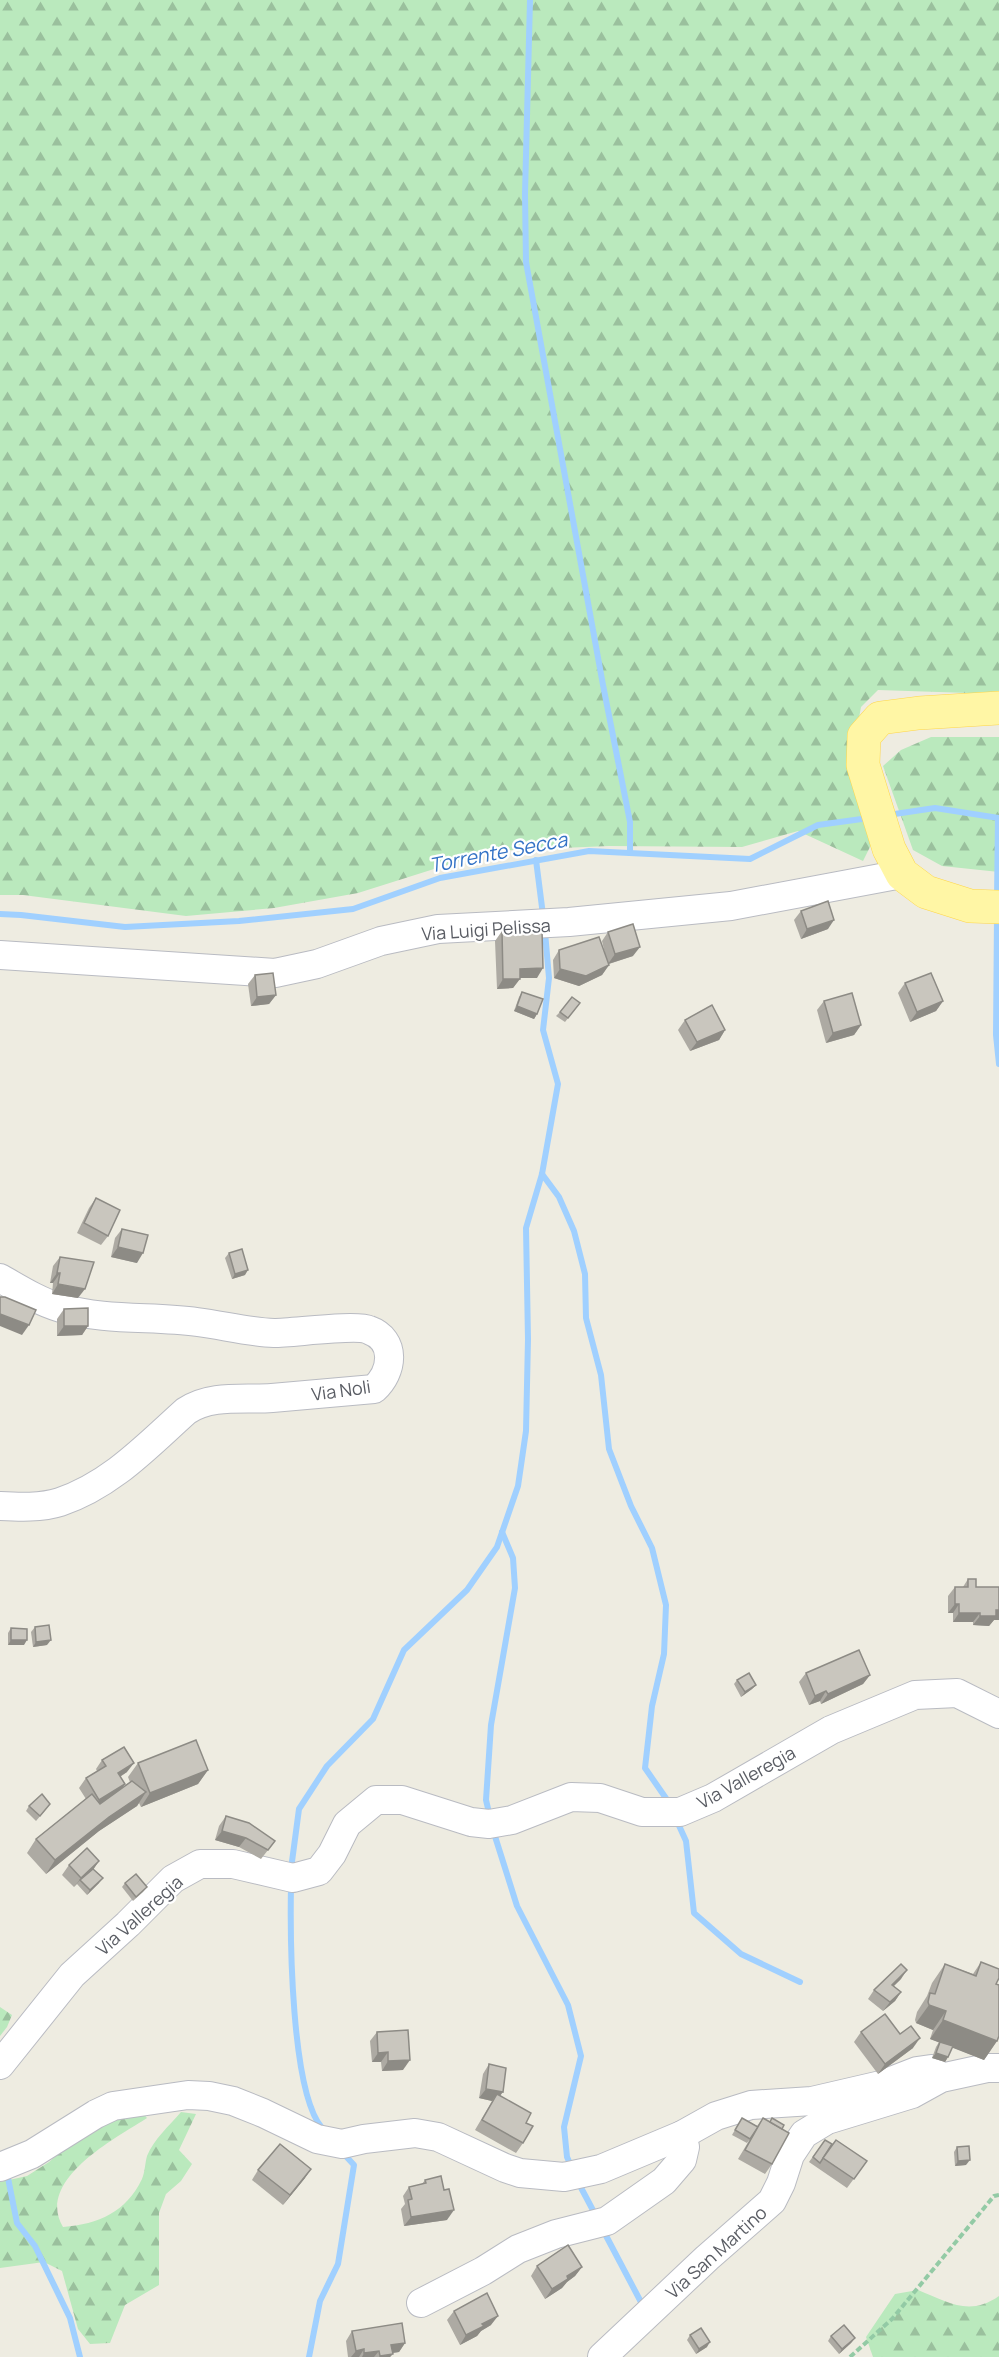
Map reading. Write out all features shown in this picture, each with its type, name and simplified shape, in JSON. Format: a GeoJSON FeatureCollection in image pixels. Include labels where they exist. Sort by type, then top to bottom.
{"type":"FeatureCollection","features":[{"type":"Feature","properties":{"kind":"main road"},"geometry":{"type":"LineString","coordinates":[[999,708],[880,718],[864,736],[863,765],[896,861],[926,892],[970,906],[999,907]]}},
{"type":"Feature","properties":{"kind":"street","name":"Via Luigi Pelissa"},"geometry":{"type":"LineString","coordinates":[[0,956],[275,973],[317,964],[381,941],[438,929],[569,922],[731,906],[896,861]]}},
{"type":"Feature","properties":{"kind":"street","name":"Via Noli"},"geometry":{"type":"LineString","coordinates":[[0,1278],[61,1308],[104,1316],[195,1321],[272,1333],[367,1328],[384,1341],[389,1351],[390,1362],[388,1372],[374,1389],[269,1398],[211,1400],[197,1403],[122,1470],[100,1484],[59,1502],[26,1507],[0,1506]]}},
{"type":"Feature","properties":{"kind":"street","name":"Via Valleregia"},"geometry":{"type":"LineString","coordinates":[[0,2065],[72,1975],[173,1879],[200,1864],[233,1864],[293,1878],[318,1871],[332,1854],[347,1824],[376,1800],[402,1800],[471,1822],[489,1824],[512,1820],[571,1797],[600,1798],[642,1812],[680,1812],[713,1798],[831,1730],[915,1695],[957,1693],[999,1714]]}},
{"type":"Feature","properties":{"kind":"street"},"geometry":{"type":"LineString","coordinates":[[0,2167],[32,2154],[113,2106],[189,2096],[209,2096],[233,2101],[317,2139],[342,2144],[415,2133],[438,2137],[520,2173],[564,2177],[601,2169],[682,2135],[716,2116],[751,2105],[812,2101],[881,2085],[917,2071],[931,2069],[941,2078],[987,2068],[999,2068]]}},
{"type":"Feature","properties":{"kind":"street","name":"Via San Martino"},"geometry":{"type":"LineString","coordinates":[[602,2357],[707,2258],[772,2201],[781,2184],[790,2155],[804,2134],[827,2120],[912,2094],[941,2078]]}},
{"type":"Feature","properties":{"kind":"street"},"geometry":{"type":"LineString","coordinates":[[421,2303],[483,2271],[518,2249],[556,2234],[607,2221],[664,2181],[682,2160],[685,2147],[682,2135]]}},
{"type":"Feature","properties":{"kind":"path"},"geometry":{"type":"LineString","coordinates":[[850,2357],[892,2319],[994,2196],[999,2195]]}},
{"type":"Feature","properties":{"kind":"green space"},"geometry":{"type":"Polygon","coordinates":[[[0,0],[999,0],[999,694],[878,690],[861,707],[852,756],[873,841],[863,861],[798,831],[742,847],[609,846],[491,851],[358,893],[274,908],[186,916],[23,895],[0,895],[0,0]]]}},
{"type":"Feature","properties":{"kind":"green space"},"geometry":{"type":"Polygon","coordinates":[[[931,737],[999,737],[999,872],[942,866],[913,850],[883,766],[901,750],[931,737]]]}},
{"type":"Feature","properties":{"kind":"green space"},"geometry":{"type":"Polygon","coordinates":[[[0,2007],[12,2015],[0,2036],[0,2007]]]}},
{"type":"Feature","properties":{"kind":"green space"},"geometry":{"type":"Polygon","coordinates":[[[139,2109],[147,2118],[99,2149],[69,2177],[60,2193],[57,2210],[63,2227],[100,2219],[128,2200],[142,2179],[150,2150],[181,2112],[196,2114],[179,2150],[192,2164],[181,2181],[166,2194],[159,2213],[159,2285],[125,2305],[110,2343],[90,2344],[78,2329],[62,2271],[44,2262],[0,2268],[0,2182],[27,2176],[49,2162],[79,2136],[139,2109]]]}},
{"type":"Feature","properties":{"kind":"green space"},"geometry":{"type":"Polygon","coordinates":[[[918,2290],[949,2303],[968,2306],[978,2306],[999,2296],[999,2357],[873,2357],[866,2337],[895,2294],[918,2290]]]}},
{"type":"Feature","properties":{"kind":"building"},"geometry":{"type":"Polygon","coordinates":[[[828,901],[834,920],[807,929],[801,911],[828,901]]]}},
{"type":"Feature","properties":{"kind":"building"},"geometry":{"type":"Polygon","coordinates":[[[633,924],[640,947],[615,954],[608,932],[633,924]]]}},
{"type":"Feature","properties":{"kind":"building"},"geometry":{"type":"Polygon","coordinates":[[[542,930],[543,968],[520,969],[520,979],[503,979],[502,931],[542,930]]]}},
{"type":"Feature","properties":{"kind":"building"},"geometry":{"type":"Polygon","coordinates":[[[599,937],[609,965],[586,976],[560,969],[559,950],[599,937]]]}},
{"type":"Feature","properties":{"kind":"building"},"geometry":{"type":"Polygon","coordinates":[[[273,973],[276,995],[257,997],[255,975],[273,973]]]}},
{"type":"Feature","properties":{"kind":"building"},"geometry":{"type":"Polygon","coordinates":[[[931,973],[943,1001],[917,1012],[905,983],[931,973]]]}},
{"type":"Feature","properties":{"kind":"building"},"geometry":{"type":"Polygon","coordinates":[[[522,992],[543,999],[537,1014],[517,1006],[522,992]]]}},
{"type":"Feature","properties":{"kind":"building"},"geometry":{"type":"Polygon","coordinates":[[[852,993],[861,1025],[833,1033],[824,1001],[852,993]]]}},
{"type":"Feature","properties":{"kind":"building"},"geometry":{"type":"Polygon","coordinates":[[[572,997],[580,1003],[568,1018],[560,1012],[572,997]]]}},
{"type":"Feature","properties":{"kind":"building"},"geometry":{"type":"Polygon","coordinates":[[[712,1005],[725,1030],[697,1042],[685,1020],[712,1005]]]}},
{"type":"Feature","properties":{"kind":"building"},"geometry":{"type":"Polygon","coordinates":[[[96,1198],[120,1210],[108,1236],[84,1223],[96,1198]]]}},
{"type":"Feature","properties":{"kind":"building"},"geometry":{"type":"Polygon","coordinates":[[[122,1229],[148,1235],[143,1253],[118,1247],[122,1229]]]}},
{"type":"Feature","properties":{"kind":"building"},"geometry":{"type":"Polygon","coordinates":[[[242,1249],[248,1270],[235,1274],[229,1253],[242,1249]]]}},
{"type":"Feature","properties":{"kind":"building"},"geometry":{"type":"Polygon","coordinates":[[[60,1257],[94,1262],[85,1289],[58,1284],[60,1273],[57,1273],[60,1257]]]}},
{"type":"Feature","properties":{"kind":"building"},"geometry":{"type":"Polygon","coordinates":[[[0,1297],[36,1310],[29,1325],[0,1314],[0,1297]]]}},
{"type":"Feature","properties":{"kind":"building"},"geometry":{"type":"Polygon","coordinates":[[[88,1308],[88,1326],[64,1326],[64,1309],[88,1308]]]}},
{"type":"Feature","properties":{"kind":"building"},"geometry":{"type":"Polygon","coordinates":[[[968,1579],[976,1579],[976,1587],[999,1587],[999,1610],[996,1610],[996,1616],[959,1613],[959,1604],[955,1604],[955,1587],[968,1587],[968,1579]]]}},
{"type":"Feature","properties":{"kind":"building"},"geometry":{"type":"Polygon","coordinates":[[[49,1625],[51,1640],[36,1642],[35,1627],[49,1625]]]}},
{"type":"Feature","properties":{"kind":"building"},"geometry":{"type":"Polygon","coordinates":[[[11,1628],[27,1629],[27,1640],[11,1640],[11,1628]]]}},
{"type":"Feature","properties":{"kind":"building"},"geometry":{"type":"Polygon","coordinates":[[[859,1650],[870,1675],[828,1694],[826,1691],[815,1696],[806,1673],[859,1650]]]}},
{"type":"Feature","properties":{"kind":"building"},"geometry":{"type":"Polygon","coordinates":[[[749,1673],[756,1685],[745,1692],[737,1680],[749,1673]]]}},
{"type":"Feature","properties":{"kind":"building"},"geometry":{"type":"Polygon","coordinates":[[[196,1740],[208,1770],[150,1793],[138,1763],[196,1740]]]}},
{"type":"Feature","properties":{"kind":"building"},"geometry":{"type":"Polygon","coordinates":[[[124,1747],[134,1763],[118,1773],[125,1784],[99,1800],[86,1778],[106,1766],[102,1760],[124,1747]]]}},
{"type":"Feature","properties":{"kind":"building"},"geometry":{"type":"Polygon","coordinates":[[[132,1781],[146,1792],[109,1817],[55,1860],[36,1839],[92,1794],[100,1804],[132,1781]]]}},
{"type":"Feature","properties":{"kind":"building"},"geometry":{"type":"Polygon","coordinates":[[[42,1794],[50,1804],[40,1816],[29,1806],[42,1794]]]}},
{"type":"Feature","properties":{"kind":"building"},"geometry":{"type":"Polygon","coordinates":[[[226,1816],[249,1823],[275,1841],[268,1850],[246,1838],[222,1831],[226,1816]]]}},
{"type":"Feature","properties":{"kind":"building"},"geometry":{"type":"Polygon","coordinates":[[[87,1848],[99,1861],[81,1878],[69,1865],[87,1848]]]}},
{"type":"Feature","properties":{"kind":"building"},"geometry":{"type":"Polygon","coordinates":[[[93,1869],[103,1878],[90,1890],[80,1880],[93,1869]]]}},
{"type":"Feature","properties":{"kind":"building"},"geometry":{"type":"Polygon","coordinates":[[[136,1874],[147,1887],[136,1897],[125,1883],[136,1874]]]}},
{"type":"Feature","properties":{"kind":"building"},"geometry":{"type":"Polygon","coordinates":[[[981,1962],[999,1969],[996,1984],[999,1985],[999,2036],[997,2041],[943,2020],[946,2011],[929,2005],[928,2002],[930,1993],[935,1994],[945,1964],[976,1976],[981,1962]]]}},
{"type":"Feature","properties":{"kind":"building"},"geometry":{"type":"Polygon","coordinates":[[[901,1964],[907,1970],[892,1985],[901,1992],[890,2002],[874,1990],[901,1964]]]}},
{"type":"Feature","properties":{"kind":"building"},"geometry":{"type":"Polygon","coordinates":[[[885,2014],[900,2034],[911,2026],[920,2038],[885,2064],[861,2032],[885,2014]]]}},
{"type":"Feature","properties":{"kind":"building"},"geometry":{"type":"Polygon","coordinates":[[[408,2030],[410,2060],[388,2061],[388,2052],[378,2053],[377,2032],[408,2030]]]}},
{"type":"Feature","properties":{"kind":"building"},"geometry":{"type":"Polygon","coordinates":[[[940,2042],[953,2046],[948,2057],[936,2053],[940,2042]]]}},
{"type":"Feature","properties":{"kind":"building"},"geometry":{"type":"Polygon","coordinates":[[[489,2064],[506,2068],[503,2092],[486,2089],[489,2064]]]}},
{"type":"Feature","properties":{"kind":"building"},"geometry":{"type":"Polygon","coordinates":[[[497,2094],[531,2113],[526,2123],[533,2126],[523,2143],[482,2120],[497,2094]]]}},
{"type":"Feature","properties":{"kind":"building"},"geometry":{"type":"Polygon","coordinates":[[[742,2118],[758,2127],[750,2139],[735,2130],[742,2118]]]}},
{"type":"Feature","properties":{"kind":"building"},"geometry":{"type":"Polygon","coordinates":[[[763,2118],[789,2133],[772,2164],[745,2150],[763,2118]]]}},
{"type":"Feature","properties":{"kind":"building"},"geometry":{"type":"Polygon","coordinates":[[[772,2118],[784,2125],[782,2129],[770,2122],[772,2118]]]}},
{"type":"Feature","properties":{"kind":"building"},"geometry":{"type":"Polygon","coordinates":[[[825,2140],[832,2144],[820,2163],[813,2157],[825,2140]]]}},
{"type":"Feature","properties":{"kind":"building"},"geometry":{"type":"Polygon","coordinates":[[[836,2140],[867,2161],[854,2179],[823,2158],[836,2140]]]}},
{"type":"Feature","properties":{"kind":"building"},"geometry":{"type":"Polygon","coordinates":[[[280,2144],[311,2169],[290,2195],[258,2170],[280,2144]]]}},
{"type":"Feature","properties":{"kind":"building"},"geometry":{"type":"Polygon","coordinates":[[[969,2146],[970,2160],[958,2161],[957,2147],[969,2146]]]}},
{"type":"Feature","properties":{"kind":"building"},"geometry":{"type":"Polygon","coordinates":[[[441,2176],[444,2190],[449,2189],[454,2210],[411,2217],[408,2200],[412,2199],[409,2187],[441,2176]]]}},
{"type":"Feature","properties":{"kind":"building"},"geometry":{"type":"Polygon","coordinates":[[[568,2245],[582,2267],[552,2289],[537,2266],[568,2245]]]}},
{"type":"Feature","properties":{"kind":"building"},"geometry":{"type":"Polygon","coordinates":[[[487,2293],[498,2316],[466,2335],[454,2311],[487,2293]]]}},
{"type":"Feature","properties":{"kind":"building"},"geometry":{"type":"Polygon","coordinates":[[[402,2323],[405,2343],[391,2345],[393,2354],[380,2356],[379,2351],[364,2353],[364,2349],[356,2351],[352,2331],[402,2323]]]}},
{"type":"Feature","properties":{"kind":"building"},"geometry":{"type":"Polygon","coordinates":[[[844,2325],[855,2338],[842,2349],[831,2336],[844,2325]]]}},
{"type":"Feature","properties":{"kind":"building"},"geometry":{"type":"Polygon","coordinates":[[[701,2328],[710,2342],[699,2349],[690,2335],[701,2328]]]}},
{"type":"Feature","properties":{"kind":"waterway"},"geometry":{"type":"LineString","coordinates":[[530,0],[525,194],[526,262],[630,822],[630,853]]}},
{"type":"Feature","properties":{"kind":"waterway","name":"Torrente Secca"},"geometry":{"type":"LineString","coordinates":[[888,815],[935,808],[999,818]]}},
{"type":"Feature","properties":{"kind":"waterway","name":"Torrente Secca"},"geometry":{"type":"LineString","coordinates":[[0,914],[125,927],[239,921],[353,909],[440,878],[589,851],[750,859],[818,825],[869,818]]}},
{"type":"Feature","properties":{"kind":"waterway"},"geometry":{"type":"LineString","coordinates":[[997,898],[998,818]]}},
{"type":"Feature","properties":{"kind":"waterway"},"geometry":{"type":"LineString","coordinates":[[536,860],[543,915]]}},
{"type":"Feature","properties":{"kind":"waterway"},"geometry":{"type":"LineString","coordinates":[[997,917],[996,1035],[999,1064]]}},
{"type":"Feature","properties":{"kind":"waterway"},"geometry":{"type":"LineString","coordinates":[[291,1869],[299,1809],[327,1766],[373,1719],[404,1650],[467,1590],[497,1547],[518,1486],[526,1431],[528,1339],[526,1228],[542,1174],[558,1084],[543,1030],[549,978],[545,932]]}},
{"type":"Feature","properties":{"kind":"waterway"},"geometry":{"type":"LineString","coordinates":[[542,1174],[559,1197],[574,1231],[585,1274],[586,1318],[601,1375],[609,1449],[631,1506],[652,1548],[666,1605],[664,1654],[652,1706],[645,1768],[670,1804]]}},
{"type":"Feature","properties":{"kind":"waterway"},"geometry":{"type":"LineString","coordinates":[[490,1817],[486,1800],[491,1725],[515,1588],[513,1558],[502,1532]]}},
{"type":"Feature","properties":{"kind":"waterway"},"geometry":{"type":"LineString","coordinates":[[676,1819],[686,1841],[694,1913],[741,1954],[800,1982]]}},
{"type":"Feature","properties":{"kind":"waterway"},"geometry":{"type":"LineString","coordinates":[[493,1830],[517,1906],[568,2005],[581,2056],[564,2127],[567,2157],[572,2168]]}},
{"type":"Feature","properties":{"kind":"waterway"},"geometry":{"type":"LineString","coordinates":[[291,1886],[292,1975],[298,2049],[312,2109],[322,2128]]}},
{"type":"Feature","properties":{"kind":"waterway"},"geometry":{"type":"LineString","coordinates":[[309,2357],[320,2301],[338,2264],[354,2165],[342,2152]]}},
{"type":"Feature","properties":{"kind":"waterway"},"geometry":{"type":"LineString","coordinates":[[7,2173],[17,2223],[35,2246],[70,2318],[80,2357]]}},
{"type":"Feature","properties":{"kind":"waterway"},"geometry":{"type":"LineString","coordinates":[[578,2182],[596,2216]]}},
{"type":"Feature","properties":{"kind":"waterway"},"geometry":{"type":"LineString","coordinates":[[603,2230],[642,2304]]}}]}
